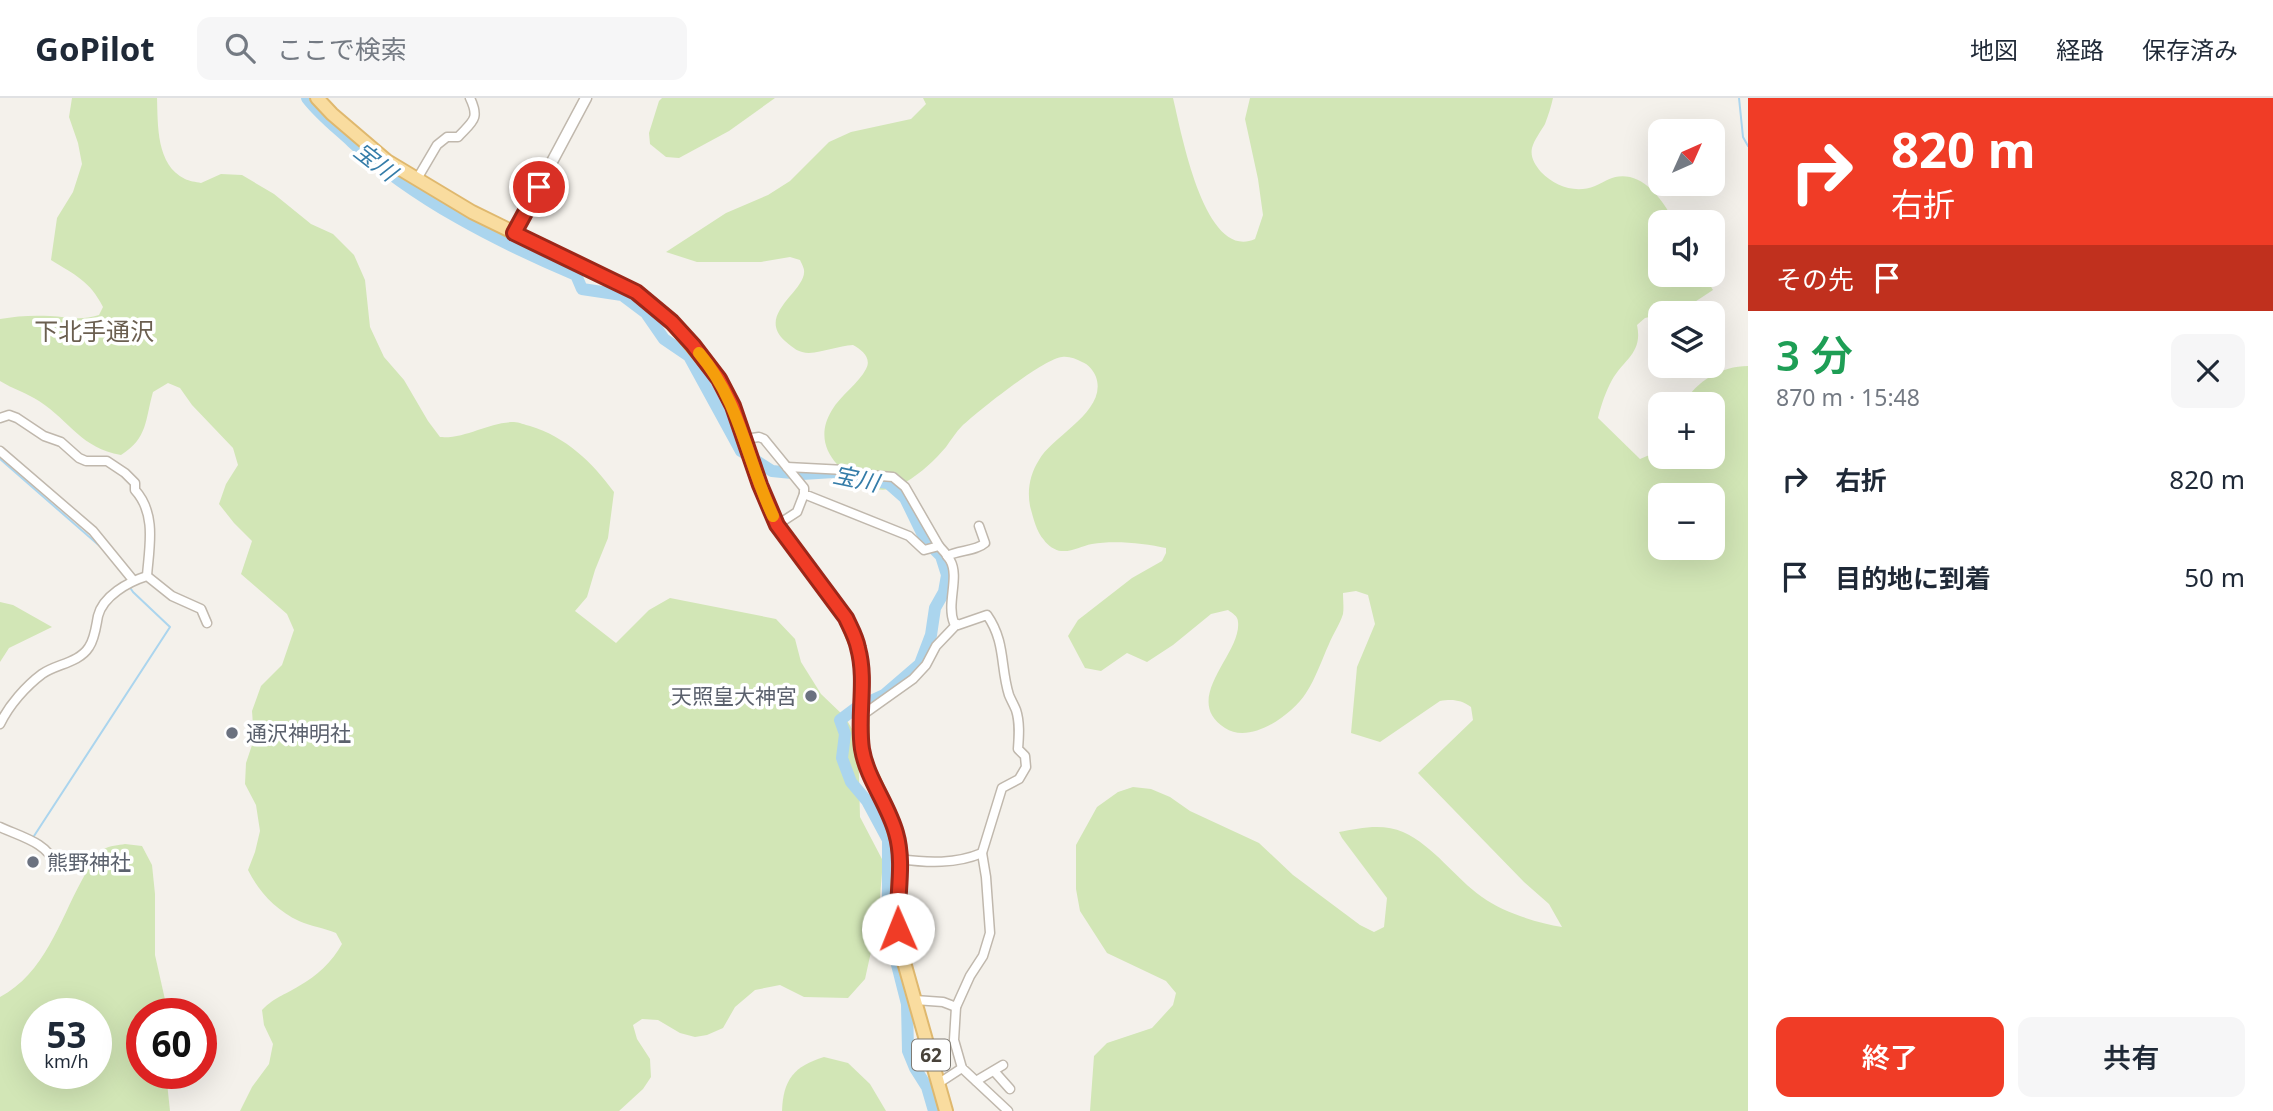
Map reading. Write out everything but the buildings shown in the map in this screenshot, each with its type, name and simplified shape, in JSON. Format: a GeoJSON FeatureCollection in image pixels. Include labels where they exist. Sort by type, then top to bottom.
{"type":"FeatureCollection","features":[{"type":"Feature","properties":{"kind":"main road","name":"62"},"geometry":{"type":"LineString","coordinates":[[317,98],[387,160],[417,179],[472,212],[618,283],[649,301],[693,345],[719,379],[733,406],[777,525],[849,625],[858,648],[861,737],[865,760],[895,831],[900,859],[897,910],[902,955],[946,1111]]}},
{"type":"Feature","properties":{"kind":"street"},"geometry":{"type":"LineString","coordinates":[[417,179],[437,145],[447,137],[458,137],[476,114],[470,98]]}},
{"type":"Feature","properties":{"kind":"street"},"geometry":{"type":"LineString","coordinates":[[514,233],[586,98]]}},
{"type":"Feature","properties":{"kind":"street"},"geometry":{"type":"LineString","coordinates":[[0,418],[9,415],[17,418],[44,436],[61,442],[86,461],[107,461],[135,483],[135,490],[148,516],[151,536],[147,576]]}},
{"type":"Feature","properties":{"kind":"street"},"geometry":{"type":"LineString","coordinates":[[746,443],[759,437],[764,439],[804,488],[797,512],[777,525]]}},
{"type":"Feature","properties":{"kind":"street"},"geometry":{"type":"LineString","coordinates":[[0,451],[93,531],[133,580]]}},
{"type":"Feature","properties":{"kind":"street"},"geometry":{"type":"LineString","coordinates":[[790,471],[845,470],[893,477],[905,487],[935,547],[952,562],[951,614],[957,624]]}},
{"type":"Feature","properties":{"kind":"street"},"geometry":{"type":"LineString","coordinates":[[804,494],[909,536],[924,550],[935,547]]}},
{"type":"Feature","properties":{"kind":"street"},"geometry":{"type":"LineString","coordinates":[[947,556],[957,551],[981,548],[985,543],[979,526]]}},
{"type":"Feature","properties":{"kind":"street"},"geometry":{"type":"LineString","coordinates":[[0,724],[10,706],[43,674],[73,660],[88,649],[99,612],[109,598],[133,580],[147,576]]}},
{"type":"Feature","properties":{"kind":"street"},"geometry":{"type":"LineString","coordinates":[[147,576],[172,596],[201,609],[207,623]]}},
{"type":"Feature","properties":{"kind":"street"},"geometry":{"type":"LineString","coordinates":[[861,708],[913,679],[936,646],[957,624],[987,615],[996,628],[1009,694],[1017,712],[1020,733],[1018,749],[1025,756],[1026,767],[1018,779],[1002,788],[982,853],[990,933],[983,956],[970,976],[956,1007],[954,1040],[962,1068],[1008,1111]]}},
{"type":"Feature","properties":{"kind":"street"},"geometry":{"type":"LineString","coordinates":[[0,827],[45,849],[53,857],[55,865]]}},
{"type":"Feature","properties":{"kind":"street"},"geometry":{"type":"LineString","coordinates":[[900,859],[940,862],[982,853]]}},
{"type":"Feature","properties":{"kind":"street"},"geometry":{"type":"LineString","coordinates":[[915,1000],[943,1002],[956,1007]]}},
{"type":"Feature","properties":{"kind":"street"},"geometry":{"type":"LineString","coordinates":[[976,1081],[1003,1065]]}},
{"type":"Feature","properties":{"kind":"street"},"geometry":{"type":"LineString","coordinates":[[939,1083],[962,1068]]}},
{"type":"Feature","properties":{"kind":"street"},"geometry":{"type":"LineString","coordinates":[[994,1070],[1010,1089]]}},
{"type":"Feature","properties":{"kind":"green space"},"geometry":{"type":"Polygon","coordinates":[[[72,98],[157,98],[160,143],[176,173],[187,180],[201,183],[221,174],[242,175],[274,194],[311,224],[333,234],[354,255],[365,280],[370,327],[384,357],[404,380],[440,437],[459,436],[516,422],[543,431],[567,444],[597,471],[614,492],[608,538],[587,597],[575,611],[616,643],[649,610],[670,598],[776,619],[795,639],[801,662],[821,694],[845,717],[858,739],[860,817],[883,861],[878,920],[865,979],[848,998],[804,997],[780,985],[755,990],[735,1007],[723,1028],[695,1037],[680,1033],[658,1020],[642,1019],[633,1025],[637,1039],[650,1059],[651,1077],[643,1089],[619,1111],[240,1111],[252,1087],[269,1064],[273,1044],[264,1025],[262,1010],[318,973],[334,957],[342,944],[336,933],[299,921],[276,906],[257,886],[248,870],[260,831],[256,805],[245,784],[246,763],[254,739],[252,711],[261,686],[282,665],[294,630],[287,614],[241,574],[252,541],[219,504],[226,484],[238,465],[233,448],[192,405],[180,388],[168,383],[153,392],[141,435],[130,449],[121,455],[96,447],[39,401],[0,381],[0,319],[18,316],[86,318],[99,315],[103,307],[87,285],[51,260],[57,218],[73,192],[82,164],[69,117],[72,98]]]}},
{"type":"Feature","properties":{"kind":"green space"},"geometry":{"type":"Polygon","coordinates":[[[662,98],[775,98],[729,131],[679,158],[666,157],[650,144],[649,133],[662,98]]]}},
{"type":"Feature","properties":{"kind":"green space"},"geometry":{"type":"Polygon","coordinates":[[[923,98],[1173,98],[1198,189],[1209,213],[1222,231],[1237,241],[1255,239],[1263,215],[1245,119],[1250,98],[1553,98],[1545,124],[1532,148],[1534,161],[1541,172],[1559,185],[1573,189],[1588,188],[1616,177],[1630,177],[1648,187],[1648,196],[1658,196],[1668,210],[1648,210],[1648,287],[1711,287],[1713,290],[1696,301],[1648,301],[1648,317],[1637,325],[1635,349],[1612,380],[1598,418],[1640,459],[1648,456],[1648,469],[1725,469],[1725,392],[1692,392],[1708,378],[1725,378],[1725,370],[1748,366],[1748,1111],[1090,1111],[1094,1056],[1107,1043],[1152,1028],[1173,1005],[1176,993],[1166,981],[1107,953],[1080,911],[1076,889],[1076,845],[1097,807],[1118,792],[1133,787],[1151,789],[1170,797],[1190,811],[1259,843],[1293,875],[1360,925],[1374,932],[1384,927],[1387,898],[1339,832],[1380,827],[1396,829],[1425,845],[1491,903],[1521,916],[1562,927],[1549,904],[1524,882],[1418,773],[1473,720],[1471,707],[1457,701],[1440,701],[1380,742],[1351,733],[1357,667],[1375,624],[1368,595],[1356,591],[1343,593],[1342,618],[1306,693],[1300,702],[1281,718],[1258,730],[1246,733],[1225,728],[1213,716],[1209,704],[1210,690],[1237,635],[1238,620],[1228,610],[1211,614],[1147,662],[1127,653],[1101,671],[1085,668],[1068,636],[1078,620],[1132,578],[1162,561],[1166,553],[1166,548],[1119,542],[1059,551],[1047,544],[1037,528],[1029,500],[1031,476],[1046,451],[1087,412],[1094,401],[1098,389],[1096,377],[1086,364],[1065,357],[1041,367],[970,419],[937,457],[917,475],[896,487],[877,489],[855,479],[837,464],[830,455],[824,434],[832,410],[866,369],[868,361],[865,355],[853,345],[802,352],[788,344],[777,331],[779,312],[803,278],[804,269],[800,260],[790,257],[761,262],[697,262],[666,252],[726,213],[768,195],[790,181],[829,142],[851,132],[911,119],[926,104],[923,98]]]}},
{"type":"Feature","properties":{"kind":"green space"},"geometry":{"type":"Polygon","coordinates":[[[0,602],[13,605],[52,627],[9,648],[0,662],[0,602]]]}},
{"type":"Feature","properties":{"kind":"green space"},"geometry":{"type":"Polygon","coordinates":[[[125,844],[142,846],[152,865],[155,955],[165,998],[126,998],[126,1089],[168,1089],[170,1111],[0,1111],[0,997],[16,987],[40,961],[82,880],[97,855],[106,848],[125,844]]]}},
{"type":"Feature","properties":{"kind":"green space"},"geometry":{"type":"Polygon","coordinates":[[[824,1057],[848,1063],[870,1084],[886,1111],[782,1111],[785,1091],[792,1076],[805,1065],[824,1057]]]}},
{"type":"Feature","properties":{"kind":"waterway","name":"宝川"},"geometry":{"type":"LineString","coordinates":[[307,98],[377,163],[430,201],[487,234],[576,275],[582,289],[622,295],[646,313],[664,339],[689,356],[741,451],[772,471],[802,474],[834,472],[852,478],[888,483],[905,498],[926,541],[941,556],[947,575],[944,592],[935,608],[931,635],[920,664],[884,695],[856,708],[840,720],[845,734],[842,758],[851,782],[867,801],[888,840],[891,941],[907,1004],[908,1051],[927,1087],[934,1111]]}},
{"type":"Feature","properties":{"kind":"waterway"},"geometry":{"type":"LineString","coordinates":[[1739,98],[1743,137],[1748,146]]}},
{"type":"Feature","properties":{"kind":"waterway"},"geometry":{"type":"LineString","coordinates":[[0,459],[102,548]]}},
{"type":"Feature","properties":{"kind":"waterway"},"geometry":{"type":"LineString","coordinates":[[34,836],[170,627],[129,586]]}},
{"type":"Feature","properties":{"kind":"slow traffic"},"geometry":{"type":"LineString","coordinates":[[699,353],[719,379],[733,406],[773,516]]}},
{"type":"Feature","properties":{"kind":"place","name":"天照皇大神宮"},"geometry":{"type":"Point","coordinates":[811,696]}},
{"type":"Feature","properties":{"kind":"place","name":"通沢神明社"},"geometry":{"type":"Point","coordinates":[232,733]}},
{"type":"Feature","properties":{"kind":"place","name":"熊野神社"},"geometry":{"type":"Point","coordinates":[33,862]}},
{"type":"Feature","properties":{"kind":"district","name":"下北手通沢"},"geometry":{"type":"Point","coordinates":[94,330]}},
{"type":"Feature","properties":{"kind":"route"},"geometry":{"type":"LineString","coordinates":[[539,187],[514,233],[636,292],[672,322],[693,345],[719,379],[733,406],[777,525],[846,618],[853,632],[861,665],[862,750],[867,769],[889,813],[898,843],[898,929]]}}]}
